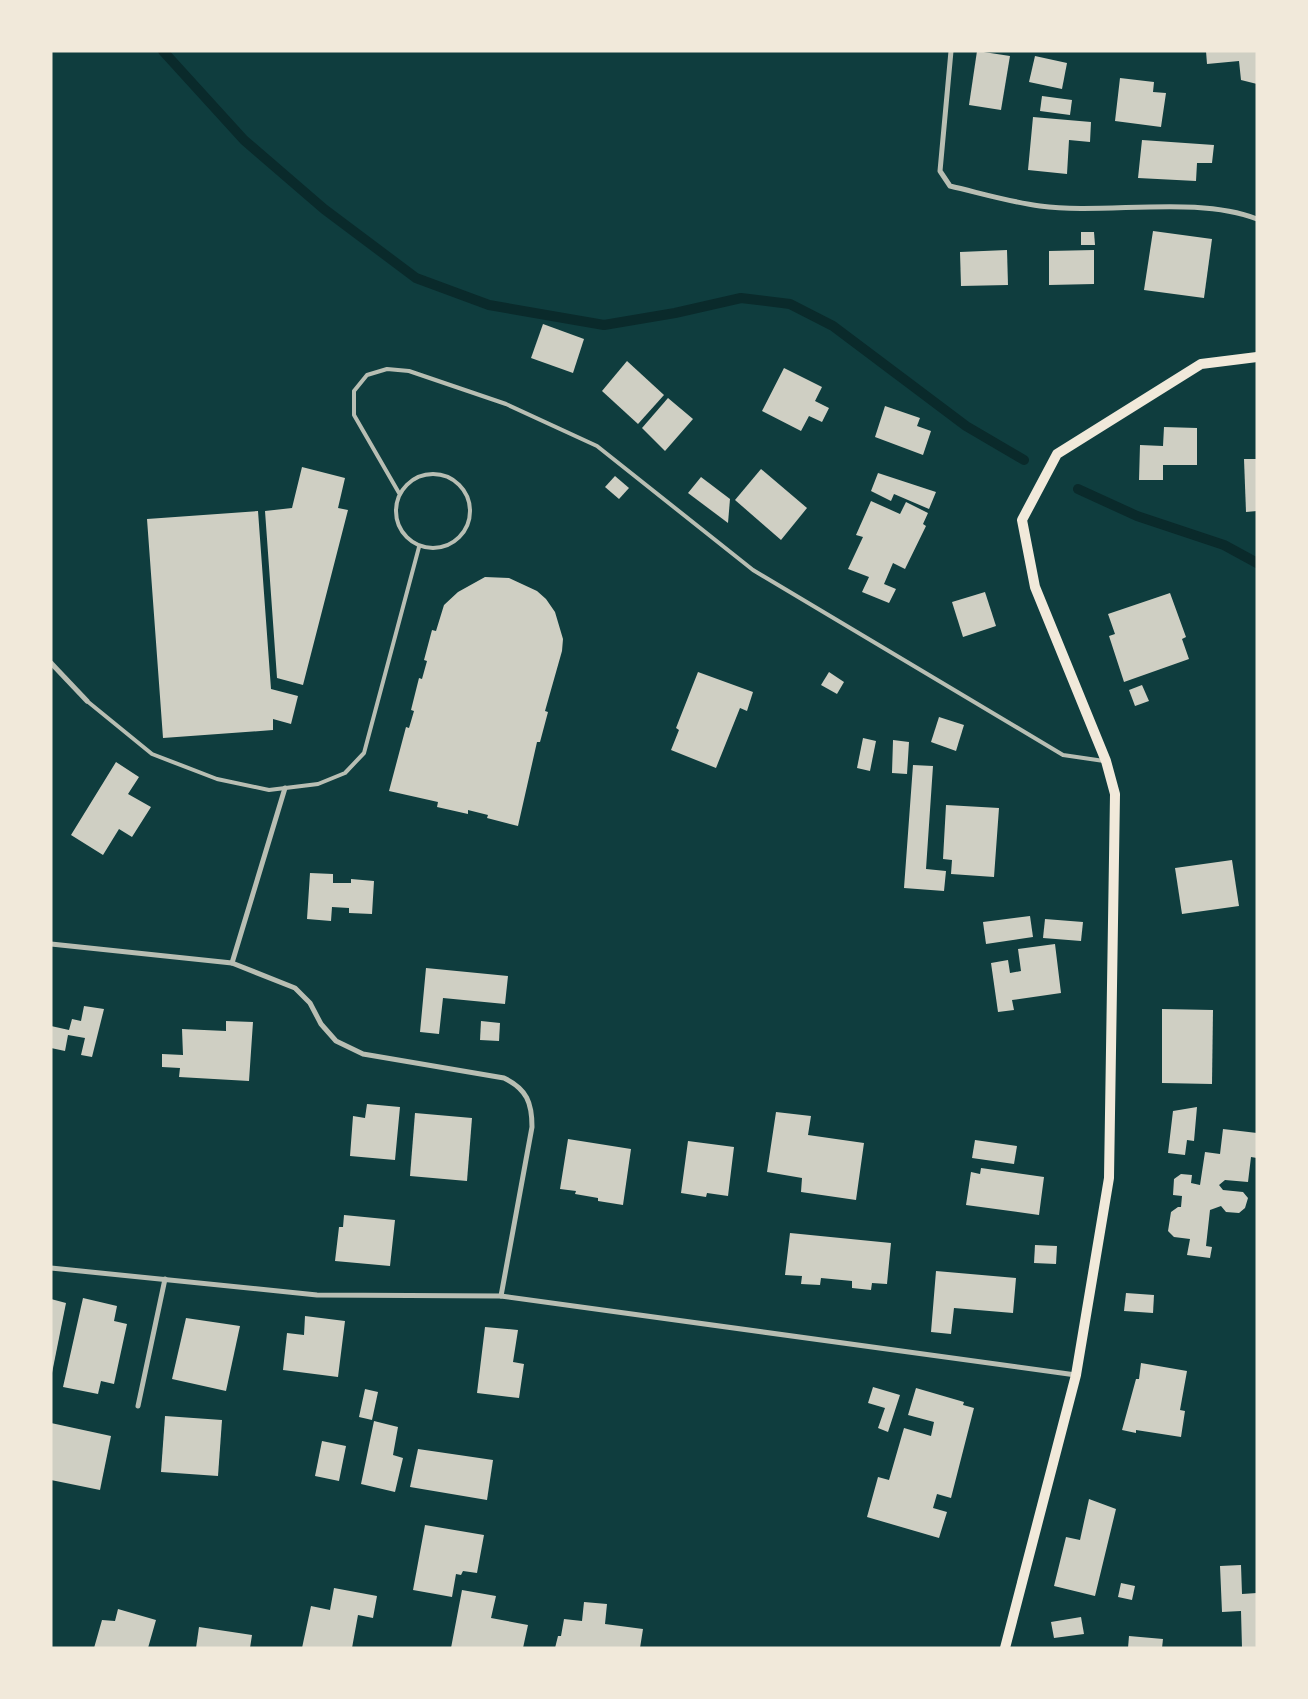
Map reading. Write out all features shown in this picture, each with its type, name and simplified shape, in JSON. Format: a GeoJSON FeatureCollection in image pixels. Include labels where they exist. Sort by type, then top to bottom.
{"type":"FeatureCollection","features":[{"type":"Feature","properties":{"kind":"main road"},"geometry":{"type":"LineString","coordinates":[[1005,1648],[1076,1375],[1109,1178],[1115,794],[1106,761],[1035,587],[1022,520],[1057,454],[1201,364],[1257,357]]}},
{"type":"Feature","properties":{"kind":"street"},"geometry":{"type":"LineString","coordinates":[[951,51],[940,171],[950,186],[1040,206],[1195,208],[1244,214],[1257,219]]}},
{"type":"Feature","properties":{"kind":"street"},"geometry":{"type":"LineString","coordinates":[[51,663],[87,701]]}},
{"type":"Feature","properties":{"kind":"street"},"geometry":{"type":"LineString","coordinates":[[232,963],[285,788]]}},
{"type":"Feature","properties":{"kind":"street"},"geometry":{"type":"LineString","coordinates":[[51,944],[232,963],[295,988],[310,1003],[321,1024],[336,1041],[363,1054],[504,1078],[516,1084],[526,1093],[532,1109],[532,1127],[501,1296]]}},
{"type":"Feature","properties":{"kind":"street"},"geometry":{"type":"LineString","coordinates":[[51,1268],[317,1295],[501,1296],[1076,1375]]}},
{"type":"Feature","properties":{"kind":"street"},"geometry":{"type":"LineString","coordinates":[[138,1406],[165,1279]]}},
{"type":"Feature","properties":{"kind":"lane"},"geometry":{"type":"LineString","coordinates":[[399,493],[354,415],[354,391],[367,375],[387,369],[409,371],[506,404],[597,446],[753,570],[1063,755],[1106,761]]}},
{"type":"Feature","properties":{"kind":"lane"},"geometry":{"type":"LineString","coordinates":[[428,474],[442,474],[456,480],[467,495],[470,505],[470,520],[464,534],[452,544],[438,549],[419,547],[406,538],[398,528],[395,517],[399,493],[409,481],[428,474]]}},
{"type":"Feature","properties":{"kind":"lane"},"geometry":{"type":"LineString","coordinates":[[87,701],[152,754],[217,780],[269,790],[318,784],[345,773],[364,753],[419,547]]}},
{"type":"Feature","properties":{"kind":"building"},"geometry":{"type":"Polygon","coordinates":[[[977,51],[1010,56],[1001,110],[969,105],[977,51]]]}},
{"type":"Feature","properties":{"kind":"building"},"geometry":{"type":"Polygon","coordinates":[[[1206,51],[1257,51],[1257,84],[1241,80],[1239,61],[1207,64],[1206,51]]]}},
{"type":"Feature","properties":{"kind":"building"},"geometry":{"type":"Polygon","coordinates":[[[1035,56],[1067,63],[1062,89],[1029,82],[1035,56]]]}},
{"type":"Feature","properties":{"kind":"building"},"geometry":{"type":"Polygon","coordinates":[[[1120,78],[1154,82],[1153,92],[1166,93],[1161,127],[1115,121],[1120,78]]]}},
{"type":"Feature","properties":{"kind":"building"},"geometry":{"type":"Polygon","coordinates":[[[1042,96],[1072,100],[1070,115],[1040,111],[1042,96]]]}},
{"type":"Feature","properties":{"kind":"building"},"geometry":{"type":"Polygon","coordinates":[[[1033,117],[1091,122],[1090,142],[1069,140],[1067,174],[1028,170],[1033,117]]]}},
{"type":"Feature","properties":{"kind":"building"},"geometry":{"type":"Polygon","coordinates":[[[1142,140],[1214,145],[1212,163],[1197,163],[1196,181],[1138,178],[1142,140]]]}},
{"type":"Feature","properties":{"kind":"building"},"geometry":{"type":"Polygon","coordinates":[[[1153,231],[1212,239],[1204,298],[1144,290],[1153,231]]]}},
{"type":"Feature","properties":{"kind":"building"},"geometry":{"type":"Polygon","coordinates":[[[1081,232],[1094,232],[1095,245],[1081,245],[1081,232]]]}},
{"type":"Feature","properties":{"kind":"building"},"geometry":{"type":"Polygon","coordinates":[[[1007,250],[1008,285],[961,286],[960,252],[1007,250]]]}},
{"type":"Feature","properties":{"kind":"building"},"geometry":{"type":"Polygon","coordinates":[[[1094,250],[1094,284],[1049,285],[1049,251],[1094,250]]]}},
{"type":"Feature","properties":{"kind":"building"},"geometry":{"type":"Polygon","coordinates":[[[543,324],[584,339],[573,373],[531,358],[543,324]]]}},
{"type":"Feature","properties":{"kind":"building"},"geometry":{"type":"Polygon","coordinates":[[[627,361],[664,395],[638,424],[602,391],[627,361]]]}},
{"type":"Feature","properties":{"kind":"building"},"geometry":{"type":"Polygon","coordinates":[[[784,368],[822,387],[815,401],[829,408],[822,422],[809,416],[801,431],[762,411],[784,368]]]}},
{"type":"Feature","properties":{"kind":"building"},"geometry":{"type":"Polygon","coordinates":[[[668,398],[693,419],[665,451],[642,428],[668,398]]]}},
{"type":"Feature","properties":{"kind":"building"},"geometry":{"type":"Polygon","coordinates":[[[885,406],[920,418],[917,426],[931,431],[923,455],[875,437],[885,406]]]}},
{"type":"Feature","properties":{"kind":"building"},"geometry":{"type":"Polygon","coordinates":[[[1164,427],[1197,428],[1197,465],[1163,465],[1163,480],[1139,480],[1140,445],[1163,446],[1164,427]]]}},
{"type":"Feature","properties":{"kind":"building"},"geometry":{"type":"Polygon","coordinates":[[[1244,459],[1257,459],[1257,511],[1246,512],[1244,459]]]}},
{"type":"Feature","properties":{"kind":"building"},"geometry":{"type":"Polygon","coordinates":[[[302,467],[345,478],[338,508],[348,510],[303,685],[277,678],[265,511],[292,508],[302,467]]]}},
{"type":"Feature","properties":{"kind":"building"},"geometry":{"type":"Polygon","coordinates":[[[761,469],[807,508],[781,540],[735,500],[761,469]]]}},
{"type":"Feature","properties":{"kind":"building"},"geometry":{"type":"Polygon","coordinates":[[[878,473],[936,492],[929,509],[894,494],[891,501],[871,491],[878,473]]]}},
{"type":"Feature","properties":{"kind":"building"},"geometry":{"type":"Polygon","coordinates":[[[615,476],[629,488],[619,499],[605,487],[615,476]]]}},
{"type":"Feature","properties":{"kind":"building"},"geometry":{"type":"Polygon","coordinates":[[[701,477],[730,499],[728,523],[688,493],[701,477]]]}},
{"type":"Feature","properties":{"kind":"building"},"geometry":{"type":"Polygon","coordinates":[[[871,501],[900,514],[906,502],[928,513],[923,524],[926,526],[905,569],[893,563],[884,584],[896,589],[889,603],[862,592],[869,577],[848,569],[863,537],[856,535],[871,501]]]}},
{"type":"Feature","properties":{"kind":"building"},"geometry":{"type":"Polygon","coordinates":[[[258,511],[271,689],[298,696],[291,724],[273,719],[273,730],[163,738],[147,519],[258,511]]]}},
{"type":"Feature","properties":{"kind":"building"},"geometry":{"type":"Polygon","coordinates":[[[485,577],[509,578],[537,591],[546,599],[555,612],[563,639],[562,651],[545,711],[548,712],[540,742],[537,742],[518,826],[487,818],[488,815],[468,810],[468,814],[437,807],[438,802],[389,791],[406,727],[409,728],[414,711],[411,710],[419,678],[422,679],[427,661],[424,660],[432,630],[436,631],[444,605],[458,592],[485,577]]]}},
{"type":"Feature","properties":{"kind":"building"},"geometry":{"type":"Polygon","coordinates":[[[985,592],[996,626],[963,637],[952,602],[985,592]]]}},
{"type":"Feature","properties":{"kind":"building"},"geometry":{"type":"Polygon","coordinates":[[[1170,593],[1186,637],[1182,639],[1189,659],[1124,682],[1109,636],[1115,634],[1108,614],[1170,593]]]}},
{"type":"Feature","properties":{"kind":"building"},"geometry":{"type":"Polygon","coordinates":[[[698,672],[753,692],[747,711],[740,708],[716,768],[671,750],[679,730],[676,728],[698,672]]]}},
{"type":"Feature","properties":{"kind":"building"},"geometry":{"type":"Polygon","coordinates":[[[829,672],[844,682],[837,694],[821,685],[829,672]]]}},
{"type":"Feature","properties":{"kind":"building"},"geometry":{"type":"Polygon","coordinates":[[[1142,685],[1149,701],[1135,706],[1129,690],[1142,685]]]}},
{"type":"Feature","properties":{"kind":"building"},"geometry":{"type":"Polygon","coordinates":[[[939,717],[964,725],[956,751],[931,742],[939,717]]]}},
{"type":"Feature","properties":{"kind":"building"},"geometry":{"type":"Polygon","coordinates":[[[863,738],[876,741],[870,771],[857,768],[863,738]]]}},
{"type":"Feature","properties":{"kind":"building"},"geometry":{"type":"Polygon","coordinates":[[[893,740],[909,742],[907,774],[892,773],[893,740]]]}},
{"type":"Feature","properties":{"kind":"building"},"geometry":{"type":"Polygon","coordinates":[[[116,762],[139,777],[128,794],[151,807],[132,837],[119,829],[103,855],[71,835],[116,762]]]}},
{"type":"Feature","properties":{"kind":"building"},"geometry":{"type":"Polygon","coordinates":[[[913,765],[933,766],[926,869],[946,871],[944,891],[904,888],[913,765]]]}},
{"type":"Feature","properties":{"kind":"building"},"geometry":{"type":"Polygon","coordinates":[[[946,805],[999,808],[994,877],[951,874],[952,860],[943,859],[946,805]]]}},
{"type":"Feature","properties":{"kind":"building"},"geometry":{"type":"Polygon","coordinates":[[[1232,860],[1239,906],[1182,914],[1175,868],[1232,860]]]}},
{"type":"Feature","properties":{"kind":"building"},"geometry":{"type":"Polygon","coordinates":[[[310,873],[333,874],[333,883],[351,883],[351,879],[374,881],[372,914],[349,913],[349,908],[332,907],[331,921],[307,919],[310,873]]]}},
{"type":"Feature","properties":{"kind":"building"},"geometry":{"type":"Polygon","coordinates":[[[1030,916],[1033,937],[986,944],[983,922],[1030,916]]]}},
{"type":"Feature","properties":{"kind":"building"},"geometry":{"type":"Polygon","coordinates":[[[1045,919],[1083,922],[1081,941],[1043,938],[1045,919]]]}},
{"type":"Feature","properties":{"kind":"building"},"geometry":{"type":"Polygon","coordinates":[[[1055,944],[1061,993],[1012,1000],[1014,1010],[998,1012],[991,963],[1008,960],[1010,973],[1021,971],[1018,949],[1055,944]]]}},
{"type":"Feature","properties":{"kind":"building"},"geometry":{"type":"Polygon","coordinates":[[[426,968],[508,976],[505,1004],[443,998],[439,1034],[420,1032],[426,968]]]}},
{"type":"Feature","properties":{"kind":"building"},"geometry":{"type":"Polygon","coordinates":[[[84,1006],[104,1009],[92,1057],[81,1055],[85,1038],[68,1035],[65,1051],[51,1048],[51,1026],[69,1030],[72,1019],[81,1021],[84,1006]]]}},
{"type":"Feature","properties":{"kind":"building"},"geometry":{"type":"Polygon","coordinates":[[[1162,1009],[1213,1010],[1212,1084],[1162,1083],[1162,1009]]]}},
{"type":"Feature","properties":{"kind":"building"},"geometry":{"type":"Polygon","coordinates":[[[226,1021],[253,1022],[249,1081],[179,1077],[180,1068],[162,1067],[162,1054],[183,1055],[182,1029],[226,1031],[226,1021]]]}},
{"type":"Feature","properties":{"kind":"building"},"geometry":{"type":"Polygon","coordinates":[[[481,1021],[500,1023],[499,1041],[480,1040],[481,1021]]]}},
{"type":"Feature","properties":{"kind":"building"},"geometry":{"type":"Polygon","coordinates":[[[367,1104],[400,1107],[395,1160],[350,1156],[353,1116],[365,1118],[367,1104]]]}},
{"type":"Feature","properties":{"kind":"building"},"geometry":{"type":"Polygon","coordinates":[[[1197,1107],[1194,1141],[1187,1140],[1185,1155],[1168,1153],[1173,1111],[1197,1107]]]}},
{"type":"Feature","properties":{"kind":"building"},"geometry":{"type":"Polygon","coordinates":[[[776,1112],[811,1116],[808,1135],[864,1143],[856,1200],[801,1192],[802,1178],[767,1172],[776,1112]]]}},
{"type":"Feature","properties":{"kind":"building"},"geometry":{"type":"Polygon","coordinates":[[[415,1113],[472,1118],[467,1181],[410,1176],[415,1113]]]}},
{"type":"Feature","properties":{"kind":"building"},"geometry":{"type":"Polygon","coordinates":[[[1223,1129],[1257,1133],[1257,1158],[1251,1157],[1248,1182],[1225,1180],[1219,1185],[1223,1190],[1243,1192],[1248,1198],[1245,1208],[1239,1213],[1226,1212],[1221,1206],[1210,1210],[1206,1246],[1212,1247],[1210,1258],[1187,1255],[1190,1239],[1174,1237],[1168,1231],[1171,1212],[1181,1207],[1182,1196],[1173,1195],[1174,1179],[1181,1174],[1192,1175],[1191,1183],[1200,1185],[1205,1152],[1220,1154],[1223,1129]]]}},
{"type":"Feature","properties":{"kind":"building"},"geometry":{"type":"Polygon","coordinates":[[[568,1139],[631,1149],[623,1205],[598,1201],[598,1198],[575,1194],[576,1191],[560,1189],[568,1139]]]}},
{"type":"Feature","properties":{"kind":"building"},"geometry":{"type":"Polygon","coordinates":[[[975,1140],[1017,1146],[1014,1164],[972,1158],[975,1140]]]}},
{"type":"Feature","properties":{"kind":"building"},"geometry":{"type":"Polygon","coordinates":[[[688,1141],[734,1147],[728,1196],[707,1193],[706,1197],[681,1193],[688,1141]]]}},
{"type":"Feature","properties":{"kind":"building"},"geometry":{"type":"Polygon","coordinates":[[[981,1168],[1044,1177],[1039,1215],[966,1205],[971,1172],[980,1174],[981,1168]]]}},
{"type":"Feature","properties":{"kind":"building"},"geometry":{"type":"Polygon","coordinates":[[[344,1215],[395,1220],[390,1266],[335,1261],[339,1227],[343,1227],[344,1215]]]}},
{"type":"Feature","properties":{"kind":"building"},"geometry":{"type":"Polygon","coordinates":[[[790,1233],[891,1243],[887,1284],[872,1283],[871,1290],[852,1288],[852,1281],[821,1278],[820,1285],[801,1284],[802,1276],[785,1275],[790,1233]]]}},
{"type":"Feature","properties":{"kind":"building"},"geometry":{"type":"Polygon","coordinates":[[[1035,1245],[1057,1246],[1056,1264],[1034,1263],[1035,1245]]]}},
{"type":"Feature","properties":{"kind":"building"},"geometry":{"type":"Polygon","coordinates":[[[936,1271],[1016,1278],[1013,1313],[954,1308],[951,1334],[931,1332],[936,1271]]]}},
{"type":"Feature","properties":{"kind":"building"},"geometry":{"type":"Polygon","coordinates":[[[1126,1293],[1154,1295],[1153,1313],[1124,1311],[1126,1293]]]}},
{"type":"Feature","properties":{"kind":"building"},"geometry":{"type":"Polygon","coordinates":[[[83,1298],[117,1306],[114,1321],[127,1324],[114,1384],[101,1381],[98,1394],[63,1387],[83,1298]]]}},
{"type":"Feature","properties":{"kind":"building"},"geometry":{"type":"Polygon","coordinates":[[[51,1299],[66,1303],[52,1373],[51,1373],[51,1299]]]}},
{"type":"Feature","properties":{"kind":"building"},"geometry":{"type":"Polygon","coordinates":[[[305,1316],[345,1321],[338,1377],[283,1370],[287,1333],[304,1335],[305,1316]]]}},
{"type":"Feature","properties":{"kind":"building"},"geometry":{"type":"Polygon","coordinates":[[[186,1318],[240,1326],[226,1391],[172,1379],[186,1318]]]}},
{"type":"Feature","properties":{"kind":"building"},"geometry":{"type":"Polygon","coordinates":[[[485,1327],[518,1330],[513,1362],[524,1364],[519,1398],[477,1393],[485,1327]]]}},
{"type":"Feature","properties":{"kind":"building"},"geometry":{"type":"Polygon","coordinates":[[[1141,1363],[1187,1371],[1180,1410],[1185,1411],[1181,1437],[1136,1430],[1136,1433],[1122,1430],[1136,1379],[1139,1379],[1141,1363]]]}},
{"type":"Feature","properties":{"kind":"building"},"geometry":{"type":"Polygon","coordinates":[[[873,1387],[900,1395],[888,1432],[878,1428],[885,1408],[868,1403],[873,1387]]]}},
{"type":"Feature","properties":{"kind":"building"},"geometry":{"type":"Polygon","coordinates":[[[916,1388],[964,1402],[963,1405],[974,1408],[951,1498],[937,1494],[933,1508],[947,1512],[939,1538],[867,1517],[878,1477],[889,1480],[904,1428],[931,1436],[934,1422],[908,1415],[916,1388]]]}},
{"type":"Feature","properties":{"kind":"building"},"geometry":{"type":"Polygon","coordinates":[[[365,1389],[378,1392],[372,1420],[359,1417],[365,1389]]]}},
{"type":"Feature","properties":{"kind":"building"},"geometry":{"type":"Polygon","coordinates":[[[165,1416],[222,1420],[218,1476],[161,1472],[165,1416]]]}},
{"type":"Feature","properties":{"kind":"building"},"geometry":{"type":"Polygon","coordinates":[[[374,1421],[398,1427],[393,1455],[403,1458],[395,1492],[361,1484],[374,1421]]]}},
{"type":"Feature","properties":{"kind":"building"},"geometry":{"type":"Polygon","coordinates":[[[51,1423],[111,1436],[100,1490],[51,1480],[51,1423]]]}},
{"type":"Feature","properties":{"kind":"building"},"geometry":{"type":"Polygon","coordinates":[[[322,1441],[346,1446],[339,1481],[315,1476],[322,1441]]]}},
{"type":"Feature","properties":{"kind":"building"},"geometry":{"type":"Polygon","coordinates":[[[418,1449],[493,1460],[487,1500],[410,1487],[418,1449]]]}},
{"type":"Feature","properties":{"kind":"building"},"geometry":{"type":"Polygon","coordinates":[[[1089,1499],[1116,1509],[1095,1596],[1054,1586],[1066,1537],[1080,1540],[1089,1499]]]}},
{"type":"Feature","properties":{"kind":"building"},"geometry":{"type":"Polygon","coordinates":[[[425,1525],[484,1535],[477,1573],[463,1571],[461,1575],[456,1574],[452,1597],[413,1590],[425,1525]]]}},
{"type":"Feature","properties":{"kind":"building"},"geometry":{"type":"Polygon","coordinates":[[[1241,1565],[1242,1594],[1257,1593],[1257,1648],[1242,1648],[1241,1611],[1222,1612],[1220,1566],[1241,1565]]]}},
{"type":"Feature","properties":{"kind":"building"},"geometry":{"type":"Polygon","coordinates":[[[1121,1583],[1135,1586],[1132,1600],[1118,1597],[1121,1583]]]}},
{"type":"Feature","properties":{"kind":"building"},"geometry":{"type":"Polygon","coordinates":[[[334,1588],[377,1596],[373,1618],[358,1615],[352,1648],[302,1648],[311,1606],[330,1610],[334,1588]]]}},
{"type":"Feature","properties":{"kind":"building"},"geometry":{"type":"Polygon","coordinates":[[[462,1590],[496,1596],[491,1618],[528,1625],[523,1648],[451,1648],[462,1590]]]}},
{"type":"Feature","properties":{"kind":"building"},"geometry":{"type":"Polygon","coordinates":[[[584,1602],[607,1604],[605,1624],[643,1629],[640,1648],[555,1648],[558,1636],[561,1636],[564,1619],[582,1621],[584,1602]]]}},
{"type":"Feature","properties":{"kind":"building"},"geometry":{"type":"Polygon","coordinates":[[[118,1609],[156,1620],[148,1648],[94,1648],[102,1620],[115,1621],[118,1609]]]}},
{"type":"Feature","properties":{"kind":"building"},"geometry":{"type":"Polygon","coordinates":[[[1081,1617],[1084,1634],[1054,1638],[1051,1622],[1081,1617]]]}},
{"type":"Feature","properties":{"kind":"building"},"geometry":{"type":"Polygon","coordinates":[[[199,1627],[252,1635],[250,1648],[196,1648],[199,1627]]]}},
{"type":"Feature","properties":{"kind":"building"},"geometry":{"type":"Polygon","coordinates":[[[1129,1636],[1163,1639],[1162,1648],[1128,1648],[1129,1636]]]}},
{"type":"Feature","properties":{"kind":"waterway"},"geometry":{"type":"LineString","coordinates":[[163,51],[244,140],[324,209],[416,278],[489,305],[604,325],[675,313],[741,298],[790,304],[833,326],[966,426],[1024,460]]}},
{"type":"Feature","properties":{"kind":"waterway"},"geometry":{"type":"LineString","coordinates":[[1078,489],[1137,516],[1224,545],[1257,563]]}}]}
